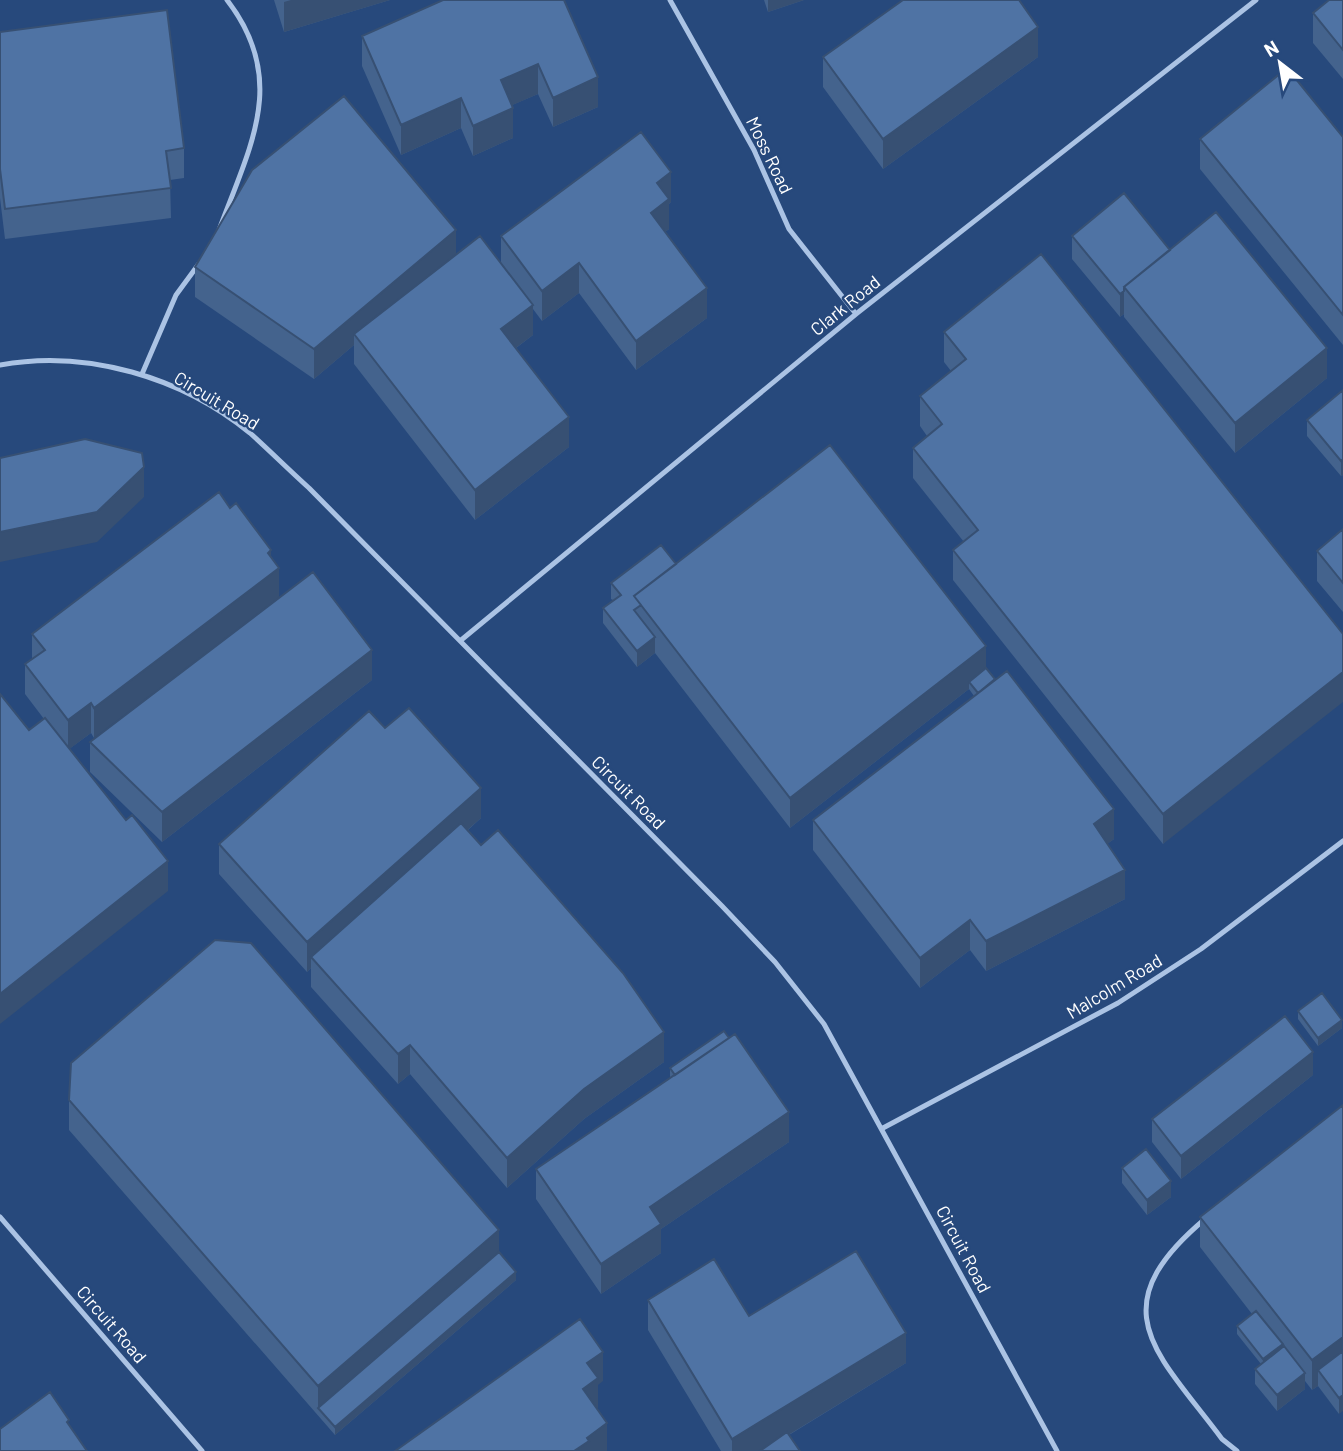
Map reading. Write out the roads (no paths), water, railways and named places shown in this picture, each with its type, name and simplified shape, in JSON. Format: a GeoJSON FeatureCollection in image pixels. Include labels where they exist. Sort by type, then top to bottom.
{"type":"FeatureCollection","features":[{"type":"Feature","properties":{"kind":"lane"},"geometry":{"type":"LineString","coordinates":[[214,244],[261,108],[259,59],[244,22],[227,0]]}},
{"type":"Feature","properties":{"kind":"lane","name":"Moss Road"},"geometry":{"type":"LineString","coordinates":[[670,0],[754,150],[789,229],[856,314]]}},
{"type":"Feature","properties":{"kind":"lane","name":"Clark Road"},"geometry":{"type":"LineString","coordinates":[[460,641],[856,314],[1098,121],[1256,0]]}},
{"type":"Feature","properties":{"kind":"lane"},"geometry":{"type":"LineString","coordinates":[[142,374],[176,295],[206,254]]}},
{"type":"Feature","properties":{"kind":"lane","name":"Circuit Road"},"geometry":{"type":"LineString","coordinates":[[0,365],[28,360],[103,364],[142,374],[197,400],[248,432],[309,488],[775,962],[824,1024],[1057,1451]]}},
{"type":"Feature","properties":{"kind":"lane","name":"Malcolm Road"},"geometry":{"type":"LineString","coordinates":[[883,1128],[1118,1003],[1202,949],[1343,841]]}},
{"type":"Feature","properties":{"kind":"lane"},"geometry":{"type":"LineString","coordinates":[[1209,1215],[1163,1262],[1145,1295],[1146,1324],[1155,1349],[1222,1439],[1237,1451]]}},
{"type":"Feature","properties":{"kind":"lane","name":"Circuit Road"},"geometry":{"type":"LineString","coordinates":[[0,1217],[202,1451]]}}]}
